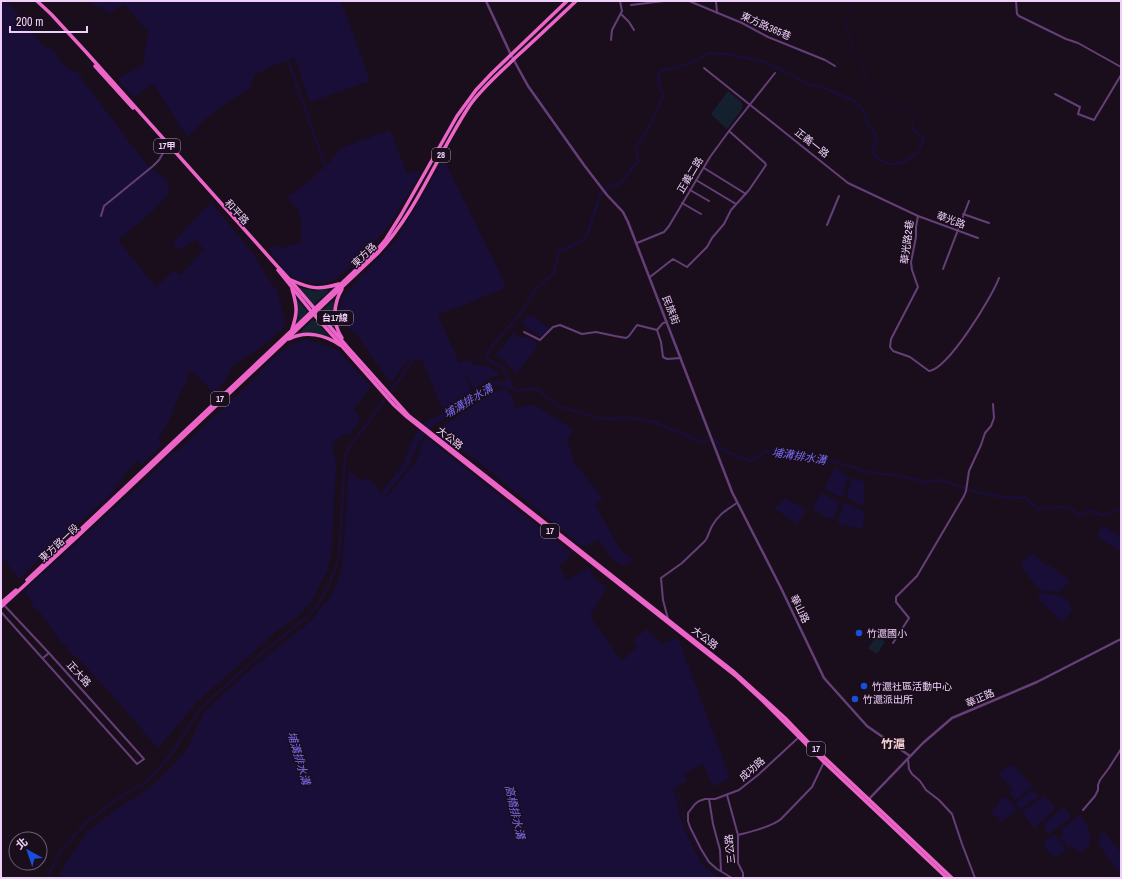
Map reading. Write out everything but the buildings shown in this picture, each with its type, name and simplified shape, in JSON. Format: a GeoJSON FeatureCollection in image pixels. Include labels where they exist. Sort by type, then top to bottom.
{"type":"FeatureCollection","features":[{"type":"Feature","properties":{"kind":"main road","name":"和平路"},"geometry":{"type":"LineString","coordinates":[[37,1],[73,37],[290,280],[314,311]]}},
{"type":"Feature","properties":{"kind":"main road","name":"東方路"},"geometry":{"type":"LineString","coordinates":[[126,489],[285,341],[376,251],[386,239],[401,215],[457,116],[476,90],[510,55],[567,1]]}},
{"type":"Feature","properties":{"kind":"main road","name":"東方路"},"geometry":{"type":"LineString","coordinates":[[342,284],[377,254],[389,241],[406,216],[469,107],[486,86],[576,1]]}},
{"type":"Feature","properties":{"kind":"main road","name":"和平路"},"geometry":{"type":"LineString","coordinates":[[43,7],[259,248],[388,395],[428,432]]}},
{"type":"Feature","properties":{"kind":"main road"},"geometry":{"type":"LineString","coordinates":[[290,280],[314,288],[324,288],[342,284]]}},
{"type":"Feature","properties":{"kind":"main road","name":"台17線"},"geometry":{"type":"LineString","coordinates":[[342,284],[336,301],[335,318],[340,335],[348,350]]}},
{"type":"Feature","properties":{"kind":"main road"},"geometry":{"type":"LineString","coordinates":[[291,286],[297,309],[295,321],[291,331]]}},
{"type":"Feature","properties":{"kind":"main road","name":"東方路"},"geometry":{"type":"LineString","coordinates":[[126,489],[291,331],[314,311]]}},
{"type":"Feature","properties":{"kind":"main road","name":"台17線"},"geometry":{"type":"LineString","coordinates":[[285,341],[296,336],[307,334],[319,335],[328,338],[348,350]]}},
{"type":"Feature","properties":{"kind":"main road","name":"大公路"},"geometry":{"type":"LineString","coordinates":[[428,432],[737,677],[799,737],[826,760]]}},
{"type":"Feature","properties":{"kind":"main road","name":"東方路一段"},"geometry":{"type":"LineString","coordinates":[[2,603],[126,489]]}},
{"type":"Feature","properties":{"kind":"main road","name":"大公路"},"geometry":{"type":"LineString","coordinates":[[582,553],[756,690],[826,760],[952,878]]}},
{"type":"Feature","properties":{"kind":"main road","name":"大公路"},"geometry":{"type":"LineString","coordinates":[[868,800],[947,878]]}},
{"type":"Feature","properties":{"kind":"street"},"geometry":{"type":"LineString","coordinates":[[486,1],[510,55],[514,60]]}},
{"type":"Feature","properties":{"kind":"street"},"geometry":{"type":"LineString","coordinates":[[611,40],[612,30],[622,11],[620,1]]}},
{"type":"Feature","properties":{"kind":"street"},"geometry":{"type":"LineString","coordinates":[[631,5],[664,1]]}},
{"type":"Feature","properties":{"kind":"street","name":"東方路365巷"},"geometry":{"type":"LineString","coordinates":[[689,1],[768,37],[825,60],[835,66]]}},
{"type":"Feature","properties":{"kind":"street"},"geometry":{"type":"LineString","coordinates":[[716,1],[717,13]]}},
{"type":"Feature","properties":{"kind":"street"},"geometry":{"type":"LineString","coordinates":[[1016,1],[1019,16],[1066,39],[1078,43],[1121,68]]}},
{"type":"Feature","properties":{"kind":"street"},"geometry":{"type":"LineString","coordinates":[[621,14],[634,30]]}},
{"type":"Feature","properties":{"kind":"street","name":"民族街"},"geometry":{"type":"LineString","coordinates":[[514,60],[528,86],[584,165],[607,195],[623,212],[637,243],[712,442]]}},
{"type":"Feature","properties":{"kind":"street","name":"正義一路"},"geometry":{"type":"LineString","coordinates":[[704,68],[848,183],[918,216]]}},
{"type":"Feature","properties":{"kind":"street","name":"正義二路"},"geometry":{"type":"LineString","coordinates":[[637,243],[664,232],[669,226],[710,157],[775,73]]}},
{"type":"Feature","properties":{"kind":"street"},"geometry":{"type":"LineString","coordinates":[[1054,94],[1080,107],[1078,114],[1094,120],[1121,75]]}},
{"type":"Feature","properties":{"kind":"street"},"geometry":{"type":"LineString","coordinates":[[650,277],[674,259],[687,267],[707,246],[724,224],[731,210],[746,194],[766,165],[729,131]]}},
{"type":"Feature","properties":{"kind":"street"},"geometry":{"type":"LineString","coordinates":[[101,216],[104,206],[154,166],[167,146]]}},
{"type":"Feature","properties":{"kind":"street"},"geometry":{"type":"LineString","coordinates":[[704,168],[746,194]]}},
{"type":"Feature","properties":{"kind":"street"},"geometry":{"type":"LineString","coordinates":[[696,180],[736,204]]}},
{"type":"Feature","properties":{"kind":"street"},"geometry":{"type":"LineString","coordinates":[[690,190],[709,201]]}},
{"type":"Feature","properties":{"kind":"street"},"geometry":{"type":"LineString","coordinates":[[827,225],[839,196]]}},
{"type":"Feature","properties":{"kind":"street"},"geometry":{"type":"LineString","coordinates":[[943,269],[968,201]]}},
{"type":"Feature","properties":{"kind":"street"},"geometry":{"type":"LineString","coordinates":[[682,203],[701,214]]}},
{"type":"Feature","properties":{"kind":"street"},"geometry":{"type":"LineString","coordinates":[[963,214],[989,223]]}},
{"type":"Feature","properties":{"kind":"street","name":"華光路"},"geometry":{"type":"LineString","coordinates":[[918,216],[978,238]]}},
{"type":"Feature","properties":{"kind":"street","name":"華光路2巷"},"geometry":{"type":"LineString","coordinates":[[918,216],[911,262],[918,287],[891,339],[890,344],[893,351],[910,357],[929,371],[933,370],[950,354],[972,326],[995,289],[999,278]]}},
{"type":"Feature","properties":{"kind":"street"},"geometry":{"type":"LineString","coordinates":[[657,330],[663,323],[667,322]]}},
{"type":"Feature","properties":{"kind":"street"},"geometry":{"type":"LineString","coordinates":[[524,332],[540,340],[553,327],[560,325],[582,334],[596,332],[626,338],[630,336],[637,325],[657,330]]}},
{"type":"Feature","properties":{"kind":"street"},"geometry":{"type":"LineString","coordinates":[[657,330],[662,342],[663,357],[667,359],[681,358]]}},
{"type":"Feature","properties":{"kind":"street"},"geometry":{"type":"LineString","coordinates":[[893,643],[909,618],[896,602],[896,597],[919,574],[964,496],[969,471],[986,433],[993,423],[993,404]]}},
{"type":"Feature","properties":{"kind":"street","name":"華山路"},"geometry":{"type":"LineString","coordinates":[[712,442],[737,503],[824,678],[866,726],[909,758]]}},
{"type":"Feature","properties":{"kind":"street"},"geometry":{"type":"LineString","coordinates":[[669,620],[663,600],[661,578],[682,563],[701,545],[708,537],[710,528],[719,514],[737,503]]}},
{"type":"Feature","properties":{"kind":"street","name":"正大路"},"geometry":{"type":"LineString","coordinates":[[1,612],[137,764],[144,759],[49,652],[2,603]]}},
{"type":"Feature","properties":{"kind":"street","name":"華正路"},"geometry":{"type":"LineString","coordinates":[[868,800],[934,733],[952,718],[1036,682],[1121,639]]}},
{"type":"Feature","properties":{"kind":"street"},"geometry":{"type":"LineString","coordinates":[[42,658],[49,652]]}},
{"type":"Feature","properties":{"kind":"street","name":"成功路"},"geometry":{"type":"LineString","coordinates":[[720,871],[709,862],[701,849],[689,824],[688,813],[697,803],[705,799],[715,799],[739,790],[758,775],[799,737]]}},
{"type":"Feature","properties":{"kind":"street"},"geometry":{"type":"LineString","coordinates":[[1083,810],[1095,796],[1100,780],[1121,749]]}},
{"type":"Feature","properties":{"kind":"street"},"geometry":{"type":"LineString","coordinates":[[909,758],[909,769],[912,774],[920,781],[926,790],[939,800],[952,814],[975,878]]}},
{"type":"Feature","properties":{"kind":"street"},"geometry":{"type":"LineString","coordinates":[[738,835],[778,822],[812,787],[826,760]]}},
{"type":"Feature","properties":{"kind":"street","name":"三公路"},"geometry":{"type":"LineString","coordinates":[[727,795],[738,835],[738,864],[743,874],[743,878]]}},
{"type":"Feature","properties":{"kind":"street"},"geometry":{"type":"LineString","coordinates":[[709,799],[713,824],[720,850],[720,871],[732,878]]}},
{"type":"Feature","properties":{"kind":"shaded area"},"geometry":{"type":"Polygon","coordinates":[[[728,91],[742,103],[742,109],[727,129],[711,114],[728,91]]]}},
{"type":"Feature","properties":{"kind":"shaded area"},"geometry":{"type":"Polygon","coordinates":[[[299,288],[315,291],[327,289],[328,292],[313,305],[299,288]]]}},
{"type":"Feature","properties":{"kind":"shaded area"},"geometry":{"type":"Polygon","coordinates":[[[296,300],[298,300],[308,312],[299,321],[297,321],[298,310],[296,300]]]}},
{"type":"Feature","properties":{"kind":"shaded area"},"geometry":{"type":"Polygon","coordinates":[[[331,302],[334,302],[332,316],[334,326],[332,327],[320,313],[331,302]]]}},
{"type":"Feature","properties":{"kind":"shaded area"},"geometry":{"type":"Polygon","coordinates":[[[312,320],[316,321],[327,336],[302,333],[301,331],[312,320]]]}},
{"type":"Feature","properties":{"kind":"shaded area"},"geometry":{"type":"Polygon","coordinates":[[[877,636],[885,642],[877,654],[868,648],[877,636]]]}},
{"type":"Feature","properties":{"kind":"water"},"geometry":{"type":"Polygon","coordinates":[[[1,1],[8,1],[39,41],[46,48],[48,46],[59,57],[57,59],[69,69],[68,70],[77,71],[146,164],[167,180],[169,192],[154,210],[118,240],[156,287],[174,270],[180,275],[204,250],[196,239],[180,250],[173,243],[211,202],[252,252],[274,288],[276,287],[286,325],[262,347],[232,366],[225,381],[214,393],[190,370],[187,376],[188,378],[168,423],[158,439],[162,445],[141,465],[137,460],[123,476],[112,493],[19,579],[1,555],[1,1]]]}},
{"type":"Feature","properties":{"kind":"water"},"geometry":{"type":"Polygon","coordinates":[[[93,1],[341,1],[370,81],[310,102],[294,57],[255,74],[251,87],[211,114],[187,137],[153,83],[134,98],[117,79],[143,65],[148,31],[124,4],[109,14],[99,6],[97,7],[92,4],[93,1]]]}},
{"type":"Feature","properties":{"kind":"water"},"geometry":{"type":"Polygon","coordinates":[[[390,130],[407,174],[420,170],[416,180],[388,227],[355,263],[333,281],[314,284],[295,279],[284,270],[269,249],[275,245],[282,248],[301,242],[302,223],[298,212],[299,209],[296,209],[288,196],[307,183],[331,161],[341,148],[390,130]]]}},
{"type":"Feature","properties":{"kind":"water"},"geometry":{"type":"Polygon","coordinates":[[[442,163],[446,164],[505,284],[503,289],[438,315],[459,363],[471,360],[473,365],[488,366],[500,375],[493,377],[474,389],[464,373],[471,390],[470,393],[459,402],[457,399],[454,400],[455,403],[443,408],[422,360],[407,360],[391,383],[357,335],[339,320],[339,310],[344,295],[358,280],[357,279],[370,268],[396,240],[442,163]]]}},
{"type":"Feature","properties":{"kind":"water"},"geometry":{"type":"Polygon","coordinates":[[[528,315],[535,317],[550,329],[540,337],[521,323],[528,315]]]}},
{"type":"Feature","properties":{"kind":"water"},"geometry":{"type":"Polygon","coordinates":[[[514,332],[518,337],[527,337],[537,343],[535,350],[516,374],[504,360],[496,355],[514,332]]]}},
{"type":"Feature","properties":{"kind":"water"},"geometry":{"type":"Polygon","coordinates":[[[306,339],[339,351],[371,387],[354,409],[360,420],[350,434],[343,435],[332,443],[336,464],[332,547],[328,569],[312,601],[297,617],[273,634],[198,701],[159,747],[157,747],[80,660],[71,653],[65,644],[60,641],[38,610],[33,608],[32,602],[24,591],[157,469],[157,467],[173,452],[176,452],[262,371],[261,370],[289,345],[306,339]]]}},
{"type":"Feature","properties":{"kind":"water","name":"高橋排水溝"},"geometry":{"type":"Polygon","coordinates":[[[510,378],[512,384],[511,388],[504,384],[496,386],[430,428],[417,447],[407,469],[384,497],[386,498],[415,463],[421,450],[420,448],[426,437],[572,553],[560,566],[566,580],[589,568],[596,580],[607,587],[590,616],[620,659],[623,661],[637,646],[633,640],[647,629],[661,644],[678,638],[730,778],[713,787],[703,764],[684,773],[687,781],[673,788],[678,802],[679,817],[702,865],[720,878],[58,878],[66,863],[89,830],[115,810],[151,787],[187,750],[204,712],[252,668],[310,622],[333,593],[342,567],[349,470],[360,480],[369,478],[381,493],[404,463],[415,435],[424,422],[448,410],[494,381],[506,381],[510,378]]]}},
{"type":"Feature","properties":{"kind":"water"},"geometry":{"type":"Polygon","coordinates":[[[506,389],[513,397],[515,409],[533,404],[573,429],[567,441],[574,462],[603,499],[595,505],[622,552],[633,560],[624,566],[612,559],[599,540],[583,547],[471,456],[470,457],[439,434],[442,432],[438,429],[494,392],[506,389]]]}},
{"type":"Feature","properties":{"kind":"water"},"geometry":{"type":"Polygon","coordinates":[[[835,467],[848,476],[843,496],[841,497],[824,489],[835,467]]]}},
{"type":"Feature","properties":{"kind":"water"},"geometry":{"type":"Polygon","coordinates":[[[852,477],[864,482],[864,502],[861,505],[846,498],[852,477]]]}},
{"type":"Feature","properties":{"kind":"water"},"geometry":{"type":"Polygon","coordinates":[[[821,493],[840,502],[833,519],[823,516],[812,508],[821,493]]]}},
{"type":"Feature","properties":{"kind":"water"},"geometry":{"type":"Polygon","coordinates":[[[785,498],[807,510],[797,524],[774,508],[785,498]]]}},
{"type":"Feature","properties":{"kind":"water"},"geometry":{"type":"Polygon","coordinates":[[[844,503],[865,512],[863,528],[860,529],[837,523],[844,503]]]}},
{"type":"Feature","properties":{"kind":"water"},"geometry":{"type":"Polygon","coordinates":[[[1102,525],[1121,537],[1121,552],[1097,536],[1102,525]]]}},
{"type":"Feature","properties":{"kind":"water"},"geometry":{"type":"Polygon","coordinates":[[[1033,553],[1046,566],[1050,565],[1070,581],[1059,592],[1040,590],[1022,568],[1021,564],[1033,553]]]}},
{"type":"Feature","properties":{"kind":"water"},"geometry":{"type":"Polygon","coordinates":[[[1042,593],[1062,597],[1069,602],[1072,611],[1062,622],[1037,597],[1042,593]]]}},
{"type":"Feature","properties":{"kind":"water"},"geometry":{"type":"Polygon","coordinates":[[[1012,765],[1033,786],[1015,800],[1010,794],[1012,789],[997,773],[1012,765]]]}},
{"type":"Feature","properties":{"kind":"water"},"geometry":{"type":"Polygon","coordinates":[[[1034,790],[1039,796],[1019,810],[1015,803],[1034,790]]]}},
{"type":"Feature","properties":{"kind":"water"},"geometry":{"type":"Polygon","coordinates":[[[1044,795],[1055,807],[1035,829],[1022,812],[1037,802],[1044,795]]]}},
{"type":"Feature","properties":{"kind":"water"},"geometry":{"type":"Polygon","coordinates":[[[1007,797],[1016,811],[1001,822],[997,816],[994,816],[990,812],[998,805],[1000,800],[1007,797]]]}},
{"type":"Feature","properties":{"kind":"water"},"geometry":{"type":"Polygon","coordinates":[[[1064,807],[1072,817],[1049,834],[1043,824],[1064,807]]]}},
{"type":"Feature","properties":{"kind":"water"},"geometry":{"type":"Polygon","coordinates":[[[1079,814],[1089,829],[1091,838],[1088,846],[1081,853],[1072,846],[1068,847],[1060,837],[1063,836],[1062,829],[1079,814]]]}},
{"type":"Feature","properties":{"kind":"water"},"geometry":{"type":"Polygon","coordinates":[[[1105,832],[1121,853],[1121,868],[1118,871],[1098,844],[1101,833],[1105,832]]]}},
{"type":"Feature","properties":{"kind":"water"},"geometry":{"type":"Polygon","coordinates":[[[1055,835],[1066,850],[1064,853],[1055,857],[1049,852],[1043,843],[1051,836],[1055,835]]]}},
{"type":"Feature","properties":{"kind":"waterway"},"geometry":{"type":"LineString","coordinates":[[852,1],[845,25],[850,35],[853,51],[862,64],[866,79],[877,88],[884,91],[891,106],[910,111],[913,129]]}},
{"type":"Feature","properties":{"kind":"waterway"},"geometry":{"type":"LineString","coordinates":[[509,382],[506,373],[501,366],[492,362],[486,357],[493,345],[521,313],[536,289],[554,273],[559,251],[580,242],[587,235],[601,193],[609,186],[619,185],[638,161],[636,147],[648,130],[663,96],[658,80],[659,74],[662,70],[674,68],[698,60],[708,53],[727,54],[765,62],[810,85],[823,87],[856,102],[866,114],[866,120],[877,138],[872,152],[882,161],[893,164],[903,162],[913,156],[921,147],[923,137],[913,129]]}},
{"type":"Feature","properties":{"kind":"waterway"},"geometry":{"type":"LineString","coordinates":[[287,57],[326,169]]}},
{"type":"Feature","properties":{"kind":"waterway"},"geometry":{"type":"LineString","coordinates":[[368,245],[379,263]]}},
{"type":"Feature","properties":{"kind":"waterway"},"geometry":{"type":"LineString","coordinates":[[47,878],[60,852],[86,823],[114,801],[147,781],[175,749],[201,708],[262,653],[306,618],[318,605],[330,582],[339,557],[345,457],[348,449],[399,380],[413,358]]}},
{"type":"Feature","properties":{"kind":"waterway","name":"埔溝排水溝"},"geometry":{"type":"LineString","coordinates":[[497,384],[516,391],[538,389],[558,406],[598,418],[610,419],[624,417],[654,422],[703,442],[716,440],[721,449],[751,461],[766,451],[796,458],[835,462],[862,471],[901,476],[924,482],[941,480],[976,492],[1003,497],[1026,498],[1038,509],[1058,507],[1069,508],[1079,515],[1089,511],[1103,515],[1121,509]]}},
{"type":"Feature","properties":{"kind":"waterway"},"geometry":{"type":"LineString","coordinates":[[119,480],[124,485]]}},
{"type":"Feature","properties":{"kind":"waterway"},"geometry":{"type":"LineString","coordinates":[[116,484],[121,489]]}},
{"type":"Feature","properties":{"kind":"waterway"},"geometry":{"type":"LineString","coordinates":[[266,640],[271,646]]}},
{"type":"Feature","properties":{"kind":"waterway"},"geometry":{"type":"LineString","coordinates":[[262,644],[266,650]]}},
{"type":"Feature","properties":{"kind":"waterway"},"geometry":{"type":"LineString","coordinates":[[675,786],[683,807],[684,822],[704,860],[726,878]]}},
{"type":"Feature","properties":{"kind":"place","name":"竹滬國小"},"geometry":{"type":"Point","coordinates":[859,633]}},
{"type":"Feature","properties":{"kind":"place","name":"竹滬社區活動中心"},"geometry":{"type":"Point","coordinates":[864,686]}},
{"type":"Feature","properties":{"kind":"place","name":"竹滬派出所"},"geometry":{"type":"Point","coordinates":[855,699]}},
{"type":"Feature","properties":{"kind":"district","name":"竹滬"},"geometry":{"type":"Point","coordinates":[893,744]}}]}
